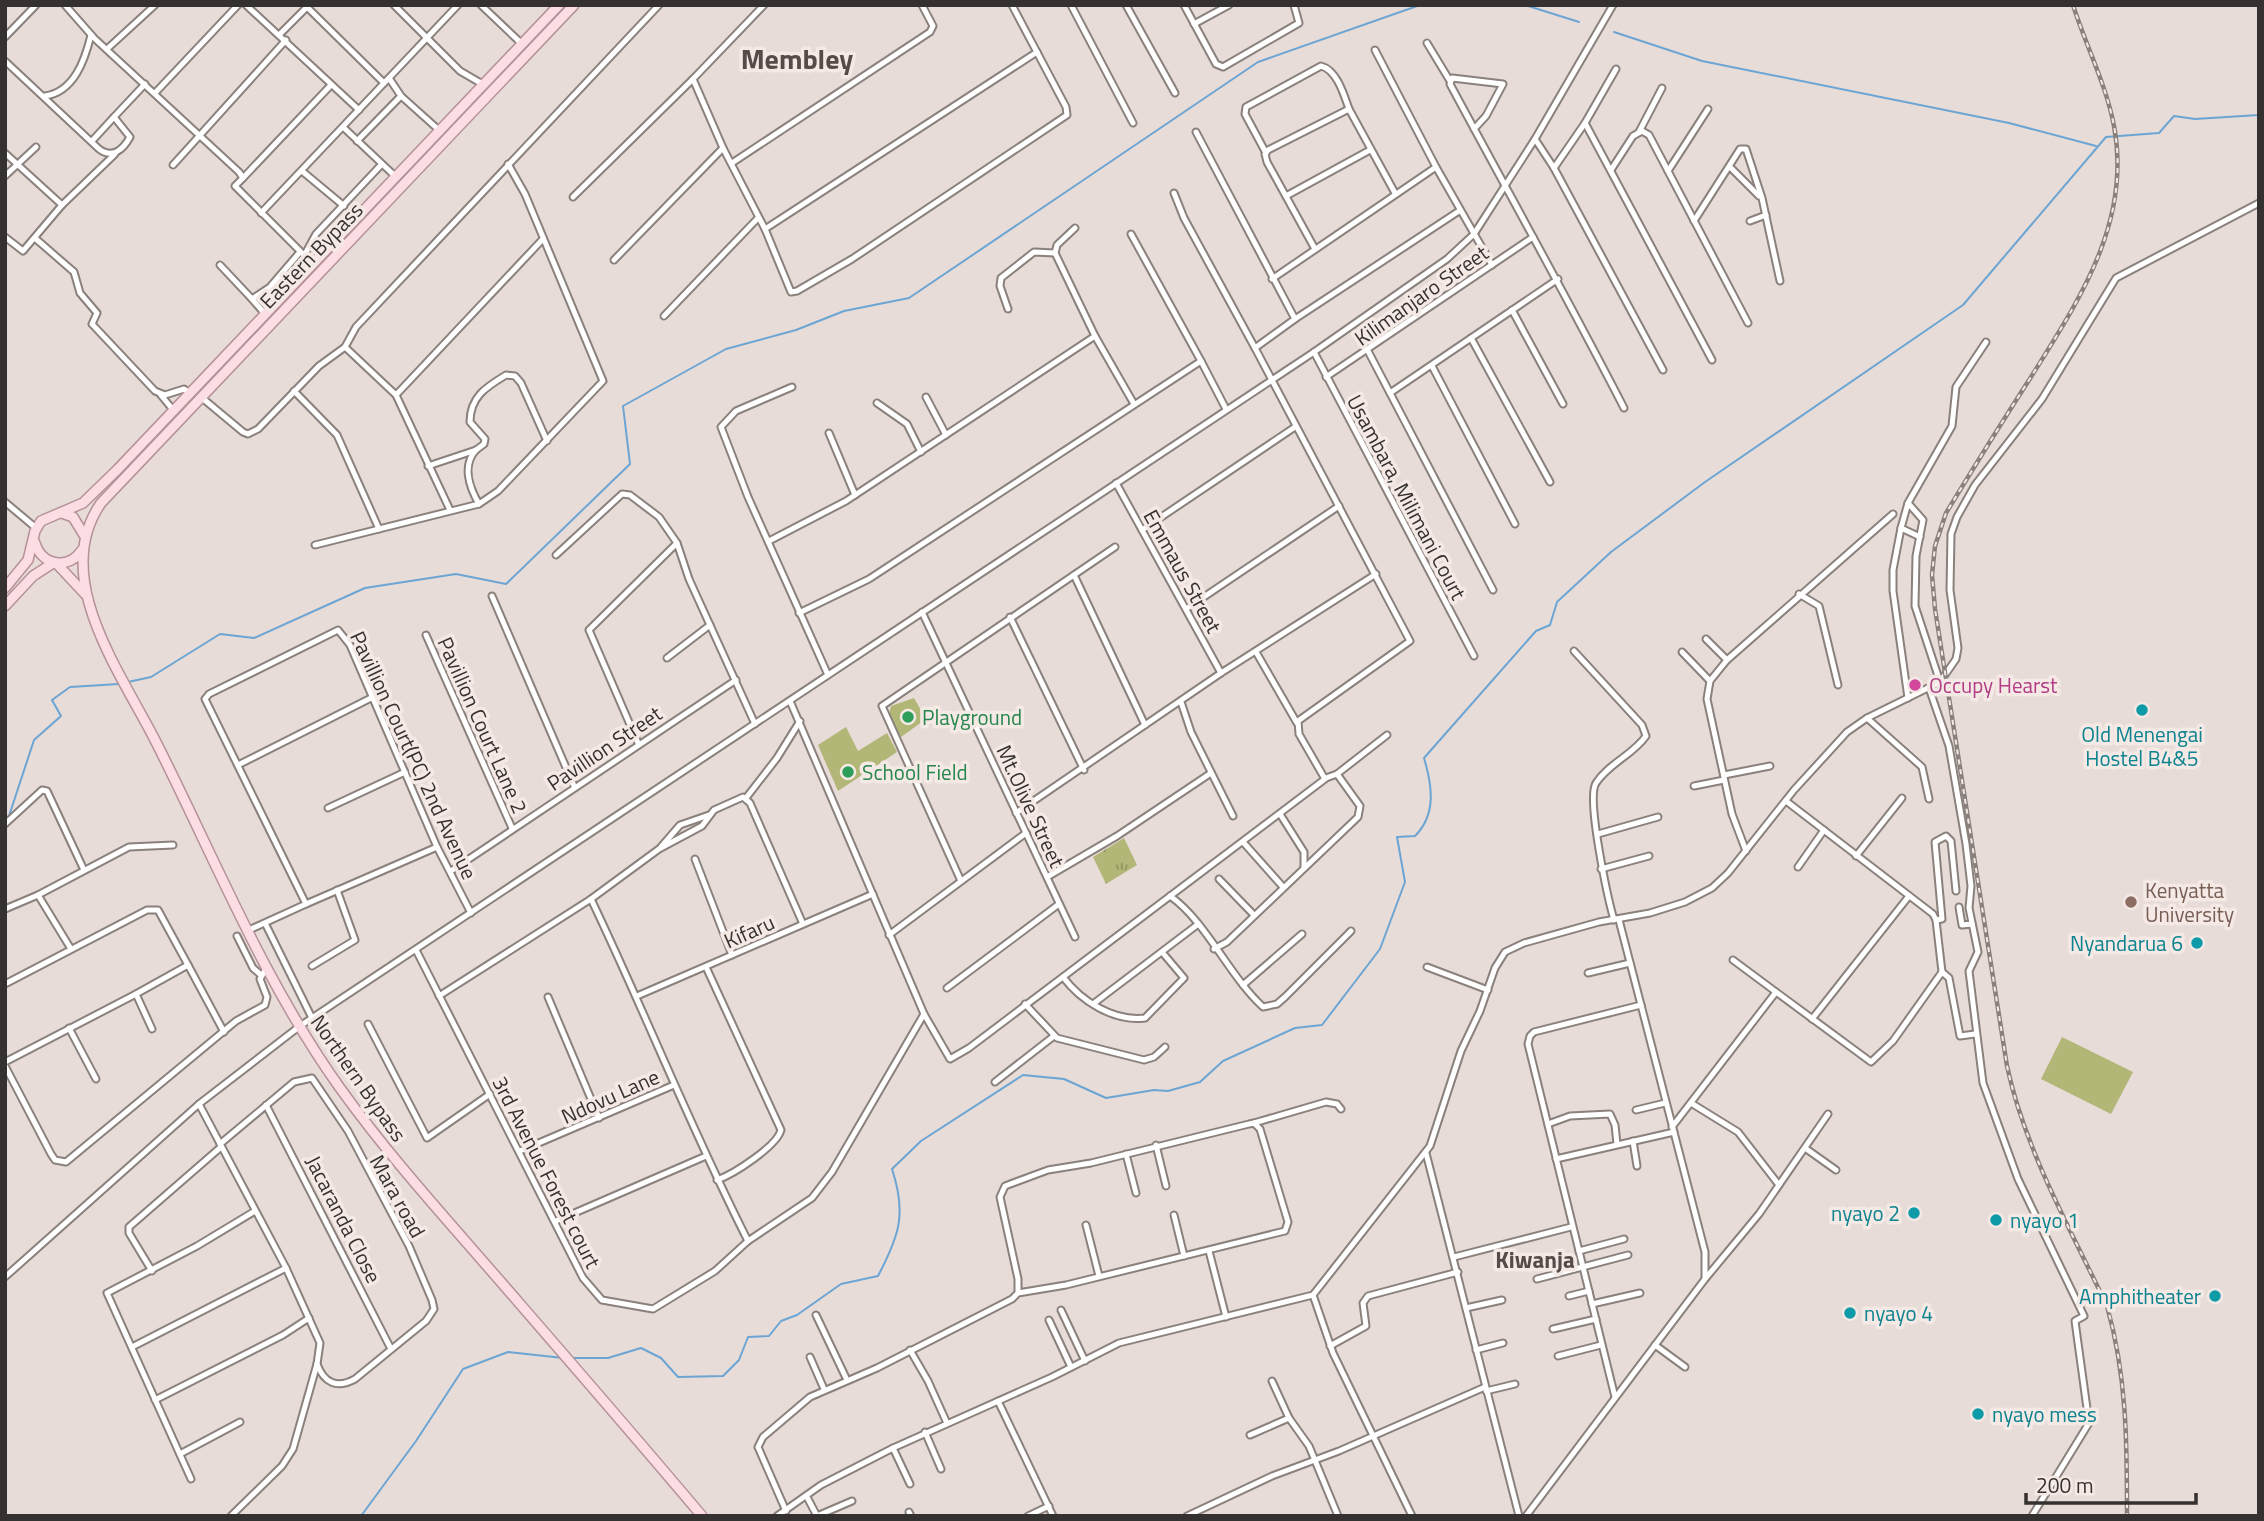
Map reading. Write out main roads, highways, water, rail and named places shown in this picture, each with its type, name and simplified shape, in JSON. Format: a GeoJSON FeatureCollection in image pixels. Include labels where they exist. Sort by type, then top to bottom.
{"type":"FeatureCollection","features":[{"type":"Feature","properties":{"kind":"main road","name":"Eastern Bypass"},"geometry":{"type":"LineString","coordinates":[[86,596],[83,548],[92,515],[101,503],[265,314],[559,5]]}},
{"type":"Feature","properties":{"kind":"main road","name":"Eastern Bypass"},"geometry":{"type":"LineString","coordinates":[[34,542],[36,528],[46,517],[62,513],[88,499],[174,412],[196,396],[574,5]]}},
{"type":"Feature","properties":{"kind":"main road"},"geometry":{"type":"LineString","coordinates":[[62,513],[73,517],[81,525],[85,537]]}},
{"type":"Feature","properties":{"kind":"main road"},"geometry":{"type":"LineString","coordinates":[[34,542],[41,555],[55,563],[86,596]]}},
{"type":"Feature","properties":{"kind":"main road"},"geometry":{"type":"LineString","coordinates":[[5,588],[24,568],[34,542]]}},
{"type":"Feature","properties":{"kind":"main road"},"geometry":{"type":"LineString","coordinates":[[5,606],[33,576],[55,563],[72,560],[83,548]]}},
{"type":"Feature","properties":{"kind":"main road","name":"Northern Bypass"},"geometry":{"type":"LineString","coordinates":[[86,596],[127,689],[249,930],[264,971],[300,1026],[376,1135],[702,1516]]}},
{"type":"Feature","properties":{"kind":"waterway"},"geometry":{"type":"LineString","coordinates":[[128,682],[151,677],[220,634],[254,638],[365,588],[456,574],[506,584],[630,464],[623,406],[726,349],[796,330],[844,311],[909,298],[1258,62],[1420,5]]}},
{"type":"Feature","properties":{"kind":"waterway"},"geometry":{"type":"LineString","coordinates":[[1525,5],[1579,22]]}},
{"type":"Feature","properties":{"kind":"waterway"},"geometry":{"type":"LineString","coordinates":[[1614,32],[1702,61],[2009,123],[2096,146]]}},
{"type":"Feature","properties":{"kind":"waterway"},"geometry":{"type":"LineString","coordinates":[[572,1358],[608,1358],[641,1348],[661,1358],[678,1377],[723,1376],[739,1360],[748,1337],[769,1336],[781,1321],[797,1315],[841,1284],[878,1276],[896,1236],[900,1212],[892,1169],[921,1141],[1023,1075],[1064,1079],[1106,1098],[1154,1090],[1168,1091],[1200,1082],[1223,1061],[1295,1028],[1322,1025],[1380,949],[1405,882],[1397,837],[1415,836],[1430,809],[1429,778],[1424,758],[1536,631],[1550,625],[1557,602],[1611,552],[1705,482],[1963,305],[2106,137],[2159,133],[2174,116],[2195,119],[2259,115]]}},
{"type":"Feature","properties":{"kind":"waterway"},"geometry":{"type":"LineString","coordinates":[[8,819],[34,740],[61,716],[52,700],[70,687],[119,684]]}},
{"type":"Feature","properties":{"kind":"waterway"},"geometry":{"type":"LineString","coordinates":[[361,1516],[416,1441],[463,1369],[508,1352],[563,1358]]}},
{"type":"Feature","properties":{"kind":"railway"},"geometry":{"type":"LineString","coordinates":[[2073,5],[2106,95],[2114,126],[2118,161],[2115,195],[2108,227],[2097,259],[2067,319],[1946,513],[1935,546],[1932,575],[1935,609],[2007,1066],[2025,1128],[2037,1158],[2107,1306],[2114,1332],[2126,1436],[2127,1516]]}},
{"type":"Feature","properties":{"kind":"place","name":"Occupy Hearst"},"geometry":{"type":"Point","coordinates":[1915,685]}},
{"type":"Feature","properties":{"kind":"place","name":"Old Menengai Hostel B4&5"},"geometry":{"type":"Point","coordinates":[2142,710]}},
{"type":"Feature","properties":{"kind":"place","name":"Playground"},"geometry":{"type":"Point","coordinates":[908,717]}},
{"type":"Feature","properties":{"kind":"place","name":"School Field"},"geometry":{"type":"Point","coordinates":[848,772]}},
{"type":"Feature","properties":{"kind":"place","name":"Kenyatta University"},"geometry":{"type":"Point","coordinates":[2131,902]}},
{"type":"Feature","properties":{"kind":"place","name":"Nyandarua 6"},"geometry":{"type":"Point","coordinates":[2197,943]}},
{"type":"Feature","properties":{"kind":"place","name":"nyayo 2"},"geometry":{"type":"Point","coordinates":[1914,1213]}},
{"type":"Feature","properties":{"kind":"place","name":"nyayo 1"},"geometry":{"type":"Point","coordinates":[1996,1220]}},
{"type":"Feature","properties":{"kind":"place","name":"Amphitheater"},"geometry":{"type":"Point","coordinates":[2215,1296]}},
{"type":"Feature","properties":{"kind":"place","name":"nyayo 4"},"geometry":{"type":"Point","coordinates":[1850,1313]}},
{"type":"Feature","properties":{"kind":"place","name":"nyayo mess"},"geometry":{"type":"Point","coordinates":[1978,1414]}},
{"type":"Feature","properties":{"kind":"district","name":"Membley"},"geometry":{"type":"Point","coordinates":[797,58]}},
{"type":"Feature","properties":{"kind":"district","name":"Kiwanja"},"geometry":{"type":"Point","coordinates":[1535,1259]}}]}
